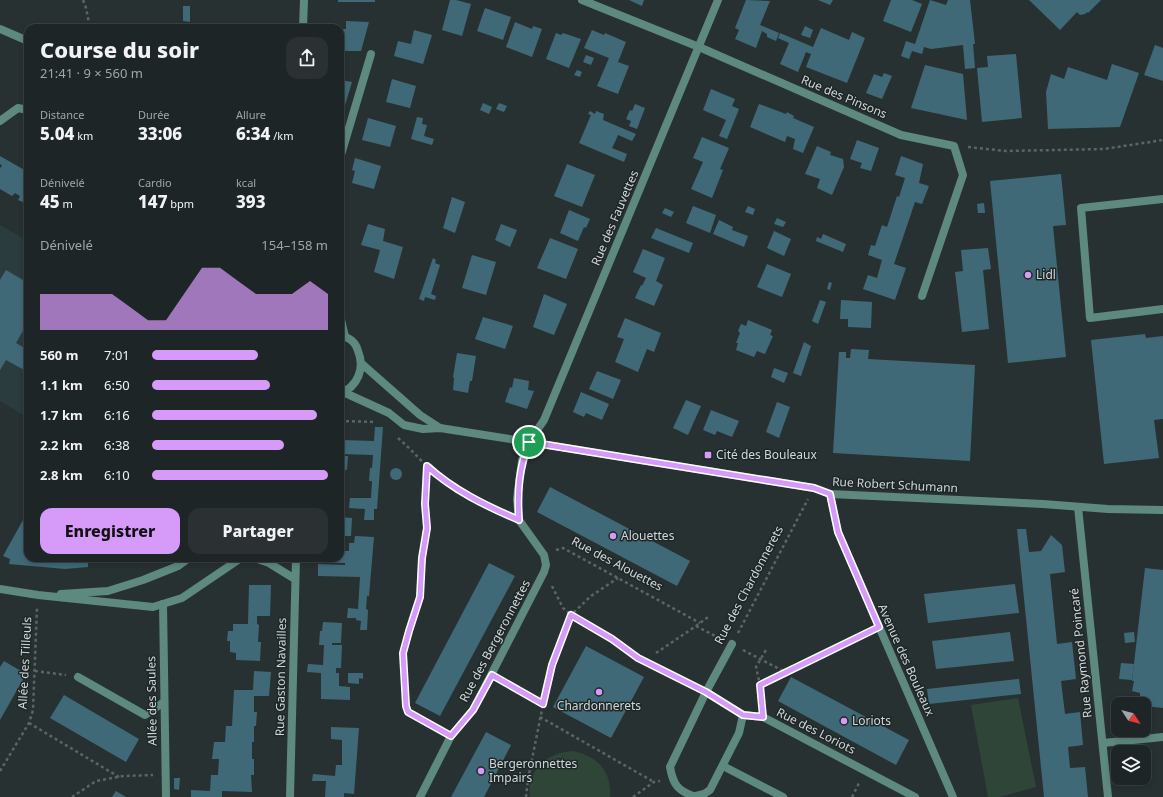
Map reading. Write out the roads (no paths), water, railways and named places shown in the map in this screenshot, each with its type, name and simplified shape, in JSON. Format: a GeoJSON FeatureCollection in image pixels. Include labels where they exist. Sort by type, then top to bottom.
{"type":"FeatureCollection","features":[{"type":"Feature","properties":{"kind":"street"},"geometry":{"type":"LineString","coordinates":[[303,24],[304,0]]}},
{"type":"Feature","properties":{"kind":"street","name":"Rue des Pinsons"},"geometry":{"type":"LineString","coordinates":[[582,0],[699,47],[901,135],[954,146],[963,175],[922,296]]}},
{"type":"Feature","properties":{"kind":"street","name":"Rue des Fauvettes"},"geometry":{"type":"LineString","coordinates":[[529,442],[542,424],[718,0]]}},
{"type":"Feature","properties":{"kind":"street"},"geometry":{"type":"LineString","coordinates":[[0,29],[24,39]]}},
{"type":"Feature","properties":{"kind":"street"},"geometry":{"type":"LineString","coordinates":[[344,145],[371,54]]}},
{"type":"Feature","properties":{"kind":"street"},"geometry":{"type":"LineString","coordinates":[[0,121],[18,108],[24,109]]}},
{"type":"Feature","properties":{"kind":"street"},"geometry":{"type":"LineString","coordinates":[[1163,199],[1081,208],[1090,318],[1163,309]]}},
{"type":"Feature","properties":{"kind":"street"},"geometry":{"type":"LineString","coordinates":[[344,336],[351,340],[355,345],[362,364],[359,376],[353,385],[344,391]]}},
{"type":"Feature","properties":{"kind":"street","name":"Rue Robert Schumann"},"geometry":{"type":"LineString","coordinates":[[362,364],[420,415],[440,428]]}},
{"type":"Feature","properties":{"kind":"street","name":"Rue Robert Schumann"},"geometry":{"type":"LineString","coordinates":[[344,394],[389,413],[404,425],[423,429],[440,428],[529,442],[814,488],[830,494],[1108,509],[1163,510]]}},
{"type":"Feature","properties":{"kind":"street","name":"Rue des Bergeronnettes"},"geometry":{"type":"LineString","coordinates":[[420,797],[451,736],[473,710],[544,572],[546,565],[544,555],[519,520],[517,499],[522,460],[529,442]]}},
{"type":"Feature","properties":{"kind":"street","name":"Avenue des Bouleaux"},"geometry":{"type":"LineString","coordinates":[[830,494],[838,532],[953,797]]}},
{"type":"Feature","properties":{"kind":"street","name":"Rue Raymond Poincaré"},"geometry":{"type":"LineString","coordinates":[[1078,507],[1108,797]]}},
{"type":"Feature","properties":{"kind":"street"},"geometry":{"type":"LineString","coordinates":[[38,595],[108,591],[143,580],[178,566],[184,562]]}},
{"type":"Feature","properties":{"kind":"street"},"geometry":{"type":"LineString","coordinates":[[0,589],[38,595],[153,607],[182,598],[235,562]]}},
{"type":"Feature","properties":{"kind":"street"},"geometry":{"type":"LineString","coordinates":[[266,562],[295,580]]}},
{"type":"Feature","properties":{"kind":"street","name":"Rue Gaston Navailles"},"geometry":{"type":"LineString","coordinates":[[290,797],[296,562]]}},
{"type":"Feature","properties":{"kind":"street","name":"Allée des Saules"},"geometry":{"type":"LineString","coordinates":[[163,604],[166,797]]}},
{"type":"Feature","properties":{"kind":"street","name":"Rue des Chardonnerets"},"geometry":{"type":"LineString","coordinates":[[693,796],[677,788],[672,777],[670,767],[706,692],[732,644]]}},
{"type":"Feature","properties":{"kind":"street"},"geometry":{"type":"LineString","coordinates":[[638,658],[706,692]]}},
{"type":"Feature","properties":{"kind":"street"},"geometry":{"type":"LineString","coordinates":[[78,677],[145,715],[164,702]]}},
{"type":"Feature","properties":{"kind":"street","name":"Rue des Loriots"},"geometry":{"type":"LineString","coordinates":[[706,692],[743,715],[763,717],[915,797]]}},
{"type":"Feature","properties":{"kind":"street"},"geometry":{"type":"LineString","coordinates":[[693,796],[704,794],[710,790],[739,733],[743,715]]}},
{"type":"Feature","properties":{"kind":"street"},"geometry":{"type":"LineString","coordinates":[[1103,743],[1163,737]]}},
{"type":"Feature","properties":{"kind":"street"},"geometry":{"type":"LineString","coordinates":[[722,766],[783,797]]}},
{"type":"Feature","properties":{"kind":"place","name":"Lidl"},"geometry":{"type":"Point","coordinates":[1028,275]}},
{"type":"Feature","properties":{"kind":"place","name":"Cité des Bouleaux"},"geometry":{"type":"Point","coordinates":[708,455]}},
{"type":"Feature","properties":{"kind":"place","name":"Alouettes"},"geometry":{"type":"Point","coordinates":[613,536]}},
{"type":"Feature","properties":{"kind":"place","name":"Chardonnerets"},"geometry":{"type":"Point","coordinates":[599,692]}},
{"type":"Feature","properties":{"kind":"place","name":"Loriots"},"geometry":{"type":"Point","coordinates":[844,721]}},
{"type":"Feature","properties":{"kind":"place","name":"Bergeronnettes Impairs"},"geometry":{"type":"Point","coordinates":[481,771]}}]}
